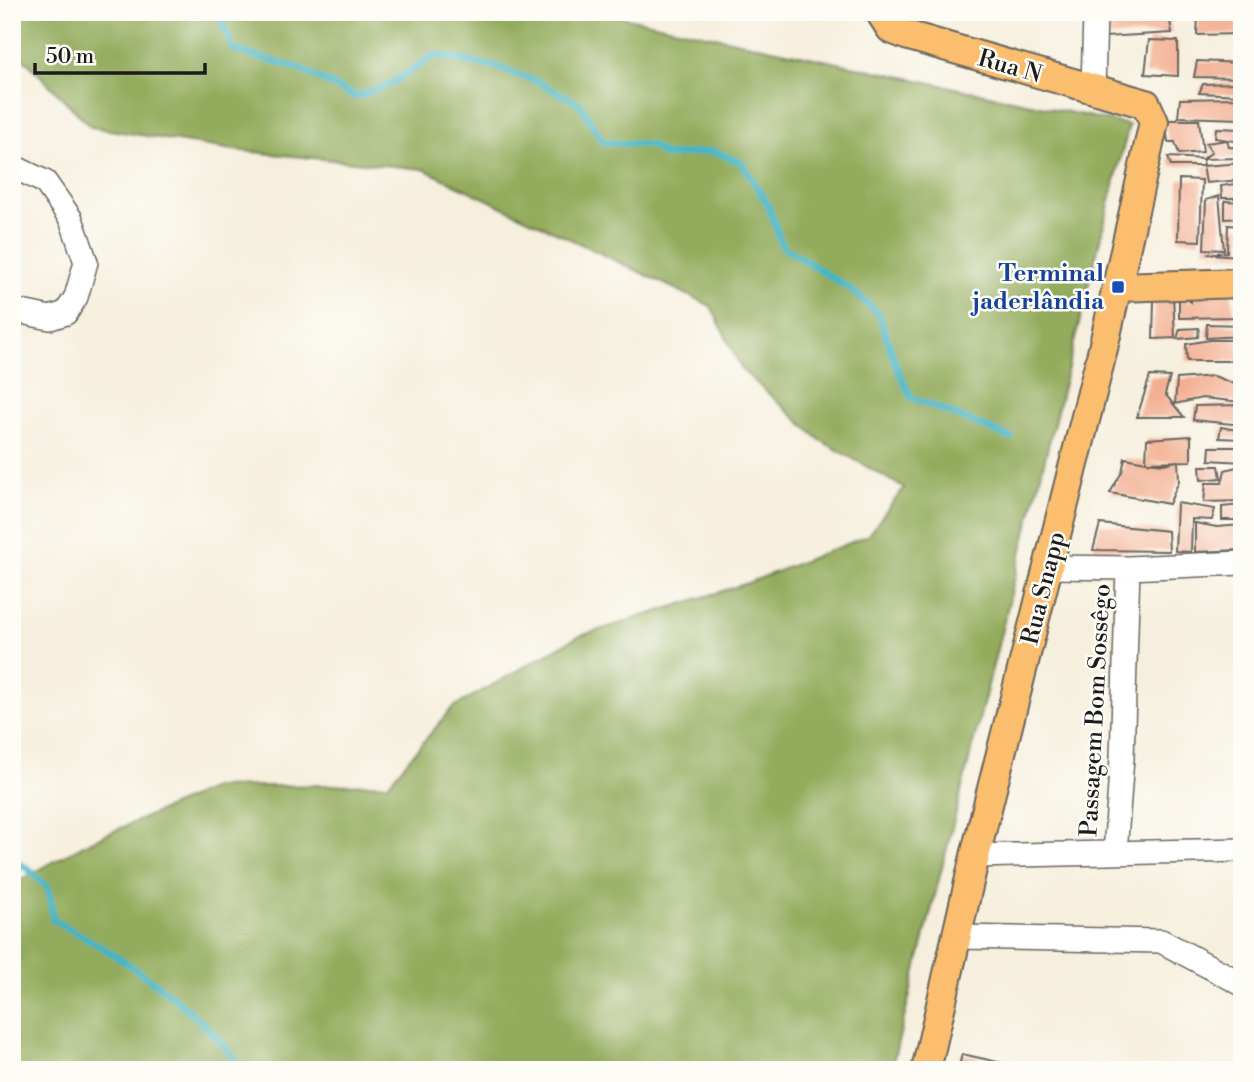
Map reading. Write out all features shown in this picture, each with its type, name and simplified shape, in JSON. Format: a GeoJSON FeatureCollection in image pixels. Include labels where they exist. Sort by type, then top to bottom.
{"type":"FeatureCollection","features":[{"type":"Feature","properties":{"kind":"main road","name":"Rua N"},"geometry":{"type":"LineString","coordinates":[[880,12],[891,29],[906,36],[1148,107]]}},
{"type":"Feature","properties":{"kind":"main road","name":"Rua Snapp"},"geometry":{"type":"LineString","coordinates":[[926,1070],[975,856],[1118,287],[1154,122],[1148,107]]}},
{"type":"Feature","properties":{"kind":"main road"},"geometry":{"type":"LineString","coordinates":[[1118,287],[1242,283]]}},
{"type":"Feature","properties":{"kind":"street"},"geometry":{"type":"LineString","coordinates":[[1093,90],[1095,12]]}},
{"type":"Feature","properties":{"kind":"street"},"geometry":{"type":"LineString","coordinates":[[12,166],[46,182],[71,219],[86,262],[76,297],[66,313],[50,318],[12,310]]}},
{"type":"Feature","properties":{"kind":"street"},"geometry":{"type":"LineString","coordinates":[[1049,567],[1128,568],[1242,563]]}},
{"type":"Feature","properties":{"kind":"street","name":"Passagem Bom Sossêgo"},"geometry":{"type":"LineString","coordinates":[[1115,853],[1122,758],[1128,568]]}},
{"type":"Feature","properties":{"kind":"street"},"geometry":{"type":"LineString","coordinates":[[975,856],[1242,850]]}},
{"type":"Feature","properties":{"kind":"street"},"geometry":{"type":"LineString","coordinates":[[958,937],[1161,942],[1240,983]]}},
{"type":"Feature","properties":{"kind":"green space"},"geometry":{"type":"Polygon","coordinates":[[[12,12],[599,12],[1129,125],[891,1070],[12,1070],[12,885],[89,842],[215,787],[388,784],[452,708],[577,637],[748,583],[867,536],[904,488],[820,440],[742,370],[711,306],[423,169],[233,150],[91,127],[12,47],[12,12]]]}},
{"type":"Feature","properties":{"kind":"building"},"geometry":{"type":"Polygon","coordinates":[[[1179,12],[1195,12],[1195,15],[1179,15],[1179,12]]]}},
{"type":"Feature","properties":{"kind":"building"},"geometry":{"type":"Polygon","coordinates":[[[1169,15],[1172,33],[1104,37],[1106,17],[1169,15]]]}},
{"type":"Feature","properties":{"kind":"building"},"geometry":{"type":"Polygon","coordinates":[[[1198,15],[1238,19],[1238,34],[1197,35],[1198,15]]]}},
{"type":"Feature","properties":{"kind":"building"},"geometry":{"type":"Polygon","coordinates":[[[1149,40],[1178,41],[1178,76],[1145,74],[1149,40]]]}},
{"type":"Feature","properties":{"kind":"building"},"geometry":{"type":"Polygon","coordinates":[[[1197,61],[1242,63],[1242,78],[1194,77],[1197,61]]]}},
{"type":"Feature","properties":{"kind":"building"},"geometry":{"type":"Polygon","coordinates":[[[1238,83],[1241,95],[1199,93],[1203,84],[1238,83]]]}},
{"type":"Feature","properties":{"kind":"building"},"geometry":{"type":"Polygon","coordinates":[[[1242,98],[1242,119],[1178,117],[1180,99],[1242,98]]]}},
{"type":"Feature","properties":{"kind":"building"},"geometry":{"type":"Polygon","coordinates":[[[1165,120],[1199,120],[1203,152],[1179,154],[1175,142],[1168,142],[1165,120]]]}},
{"type":"Feature","properties":{"kind":"building"},"geometry":{"type":"Polygon","coordinates":[[[1216,128],[1242,129],[1241,142],[1215,138],[1216,128]]]}},
{"type":"Feature","properties":{"kind":"building"},"geometry":{"type":"Polygon","coordinates":[[[1227,140],[1229,147],[1242,148],[1239,158],[1203,159],[1212,152],[1206,143],[1227,140]]]}},
{"type":"Feature","properties":{"kind":"building"},"geometry":{"type":"Polygon","coordinates":[[[1168,157],[1203,159],[1203,166],[1171,166],[1168,157]]]}},
{"type":"Feature","properties":{"kind":"building"},"geometry":{"type":"Polygon","coordinates":[[[1242,163],[1241,180],[1206,183],[1203,166],[1242,163]]]}},
{"type":"Feature","properties":{"kind":"building"},"geometry":{"type":"Polygon","coordinates":[[[1179,179],[1202,180],[1200,241],[1178,240],[1179,179]]]}},
{"type":"Feature","properties":{"kind":"building"},"geometry":{"type":"Polygon","coordinates":[[[1242,183],[1242,198],[1222,198],[1221,186],[1242,183]]]}},
{"type":"Feature","properties":{"kind":"building"},"geometry":{"type":"Polygon","coordinates":[[[1219,196],[1224,250],[1204,249],[1206,200],[1219,196]]]}},
{"type":"Feature","properties":{"kind":"building"},"geometry":{"type":"Polygon","coordinates":[[[1225,201],[1242,202],[1242,218],[1225,219],[1225,201]]]}},
{"type":"Feature","properties":{"kind":"building"},"geometry":{"type":"Polygon","coordinates":[[[1228,225],[1242,226],[1242,256],[1207,254],[1227,252],[1228,225]]]}},
{"type":"Feature","properties":{"kind":"building"},"geometry":{"type":"Polygon","coordinates":[[[1231,289],[1235,317],[1179,318],[1179,294],[1191,302],[1191,290],[1231,289]]]}},
{"type":"Feature","properties":{"kind":"building"},"geometry":{"type":"Polygon","coordinates":[[[1173,294],[1175,338],[1153,339],[1154,300],[1173,294]]]}},
{"type":"Feature","properties":{"kind":"building"},"geometry":{"type":"Polygon","coordinates":[[[1207,324],[1242,325],[1242,336],[1206,338],[1207,324]]]}},
{"type":"Feature","properties":{"kind":"building"},"geometry":{"type":"Polygon","coordinates":[[[1199,328],[1198,337],[1177,339],[1180,329],[1199,328]]]}},
{"type":"Feature","properties":{"kind":"building"},"geometry":{"type":"Polygon","coordinates":[[[1210,340],[1238,340],[1241,361],[1187,361],[1186,344],[1210,340]]]}},
{"type":"Feature","properties":{"kind":"building"},"geometry":{"type":"Polygon","coordinates":[[[1150,376],[1170,377],[1165,394],[1184,417],[1137,417],[1150,376]]]}},
{"type":"Feature","properties":{"kind":"building"},"geometry":{"type":"Polygon","coordinates":[[[1214,376],[1242,387],[1242,402],[1202,398],[1175,404],[1177,379],[1214,376]]]}},
{"type":"Feature","properties":{"kind":"building"},"geometry":{"type":"Polygon","coordinates":[[[1242,405],[1242,425],[1193,420],[1195,406],[1242,405]]]}},
{"type":"Feature","properties":{"kind":"building"},"geometry":{"type":"Polygon","coordinates":[[[1221,427],[1242,431],[1242,439],[1219,438],[1221,427]]]}},
{"type":"Feature","properties":{"kind":"building"},"geometry":{"type":"Polygon","coordinates":[[[1191,436],[1191,461],[1178,461],[1179,481],[1169,504],[1110,493],[1122,472],[1125,458],[1146,462],[1147,439],[1191,436]],[[1176,461],[1146,462],[1164,464],[1176,461]]]}},
{"type":"Feature","properties":{"kind":"building"},"geometry":{"type":"Polygon","coordinates":[[[1210,447],[1242,447],[1242,462],[1209,460],[1210,447]]]}},
{"type":"Feature","properties":{"kind":"building"},"geometry":{"type":"Polygon","coordinates":[[[1200,466],[1219,466],[1221,478],[1201,480],[1200,466]]]}},
{"type":"Feature","properties":{"kind":"building"},"geometry":{"type":"Polygon","coordinates":[[[1240,466],[1242,501],[1204,502],[1206,483],[1222,483],[1225,470],[1240,466]]]}},
{"type":"Feature","properties":{"kind":"building"},"geometry":{"type":"Polygon","coordinates":[[[1177,503],[1215,509],[1212,520],[1192,519],[1191,552],[1175,551],[1177,503]]]}},
{"type":"Feature","properties":{"kind":"building"},"geometry":{"type":"Polygon","coordinates":[[[1242,505],[1242,520],[1222,520],[1222,507],[1242,505]]]}},
{"type":"Feature","properties":{"kind":"building"},"geometry":{"type":"Polygon","coordinates":[[[1195,523],[1217,527],[1242,525],[1242,550],[1195,552],[1195,523]]]}},
{"type":"Feature","properties":{"kind":"building"},"geometry":{"type":"Polygon","coordinates":[[[1100,524],[1168,531],[1169,551],[1093,550],[1100,524]]]}},
{"type":"Feature","properties":{"kind":"building"},"geometry":{"type":"Polygon","coordinates":[[[962,1054],[1029,1069],[958,1070],[962,1054]]]}},
{"type":"Feature","properties":{"kind":"waterway"},"geometry":{"type":"LineString","coordinates":[[218,12],[233,50],[298,68],[356,97],[392,83],[435,55],[497,67],[538,82],[580,104],[603,142],[650,145],[666,156],[713,151],[742,163],[768,205],[782,246],[850,289],[879,314],[896,366],[911,397],[1011,438]]}},
{"type":"Feature","properties":{"kind":"waterway"},"geometry":{"type":"LineString","coordinates":[[12,860],[27,868],[49,889],[53,920],[104,949],[156,984],[204,1025],[242,1070]]}},
{"type":"Feature","properties":{"kind":"place","name":"Terminal jaderlândia"},"geometry":{"type":"Point","coordinates":[1118,287]}}]}
